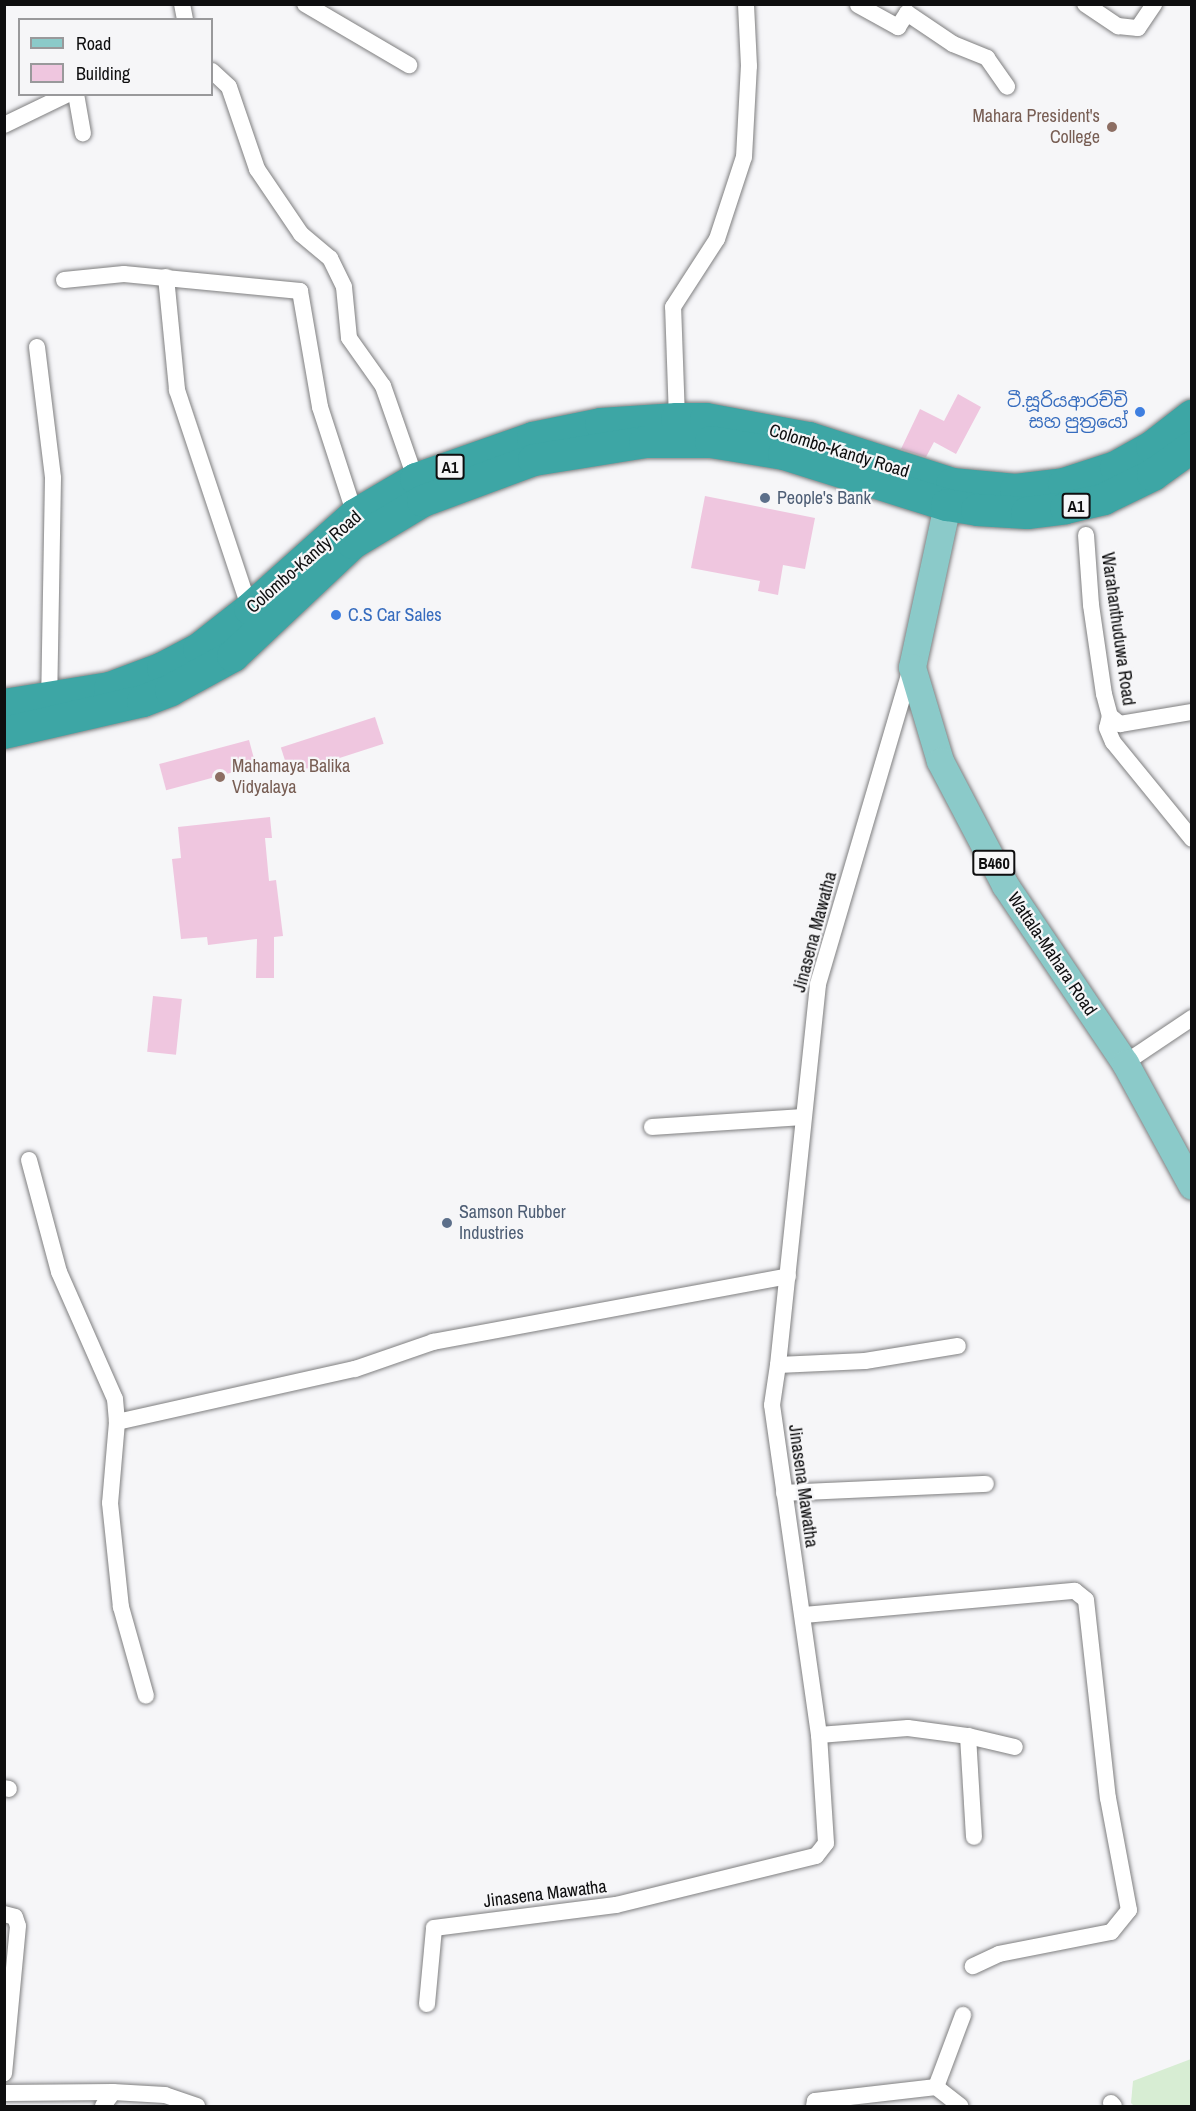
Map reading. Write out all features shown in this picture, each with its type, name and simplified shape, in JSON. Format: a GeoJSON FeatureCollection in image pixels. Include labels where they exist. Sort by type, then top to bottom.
{"type":"FeatureCollection","features":[{"type":"Feature","properties":{"kind":"highway","name":"Colombo-Kandy Road"},"geometry":{"type":"LineString","coordinates":[[4,705],[110,688],[163,668],[199,648],[250,609],[355,515],[420,490],[533,438],[602,424],[677,418],[706,419],[774,429],[809,438],[931,478],[975,488],[1017,490],[1064,484],[1116,467],[1152,447],[1191,416]]}},
{"type":"Feature","properties":{"kind":"highway","name":"Colombo-Kandy Road"},"geometry":{"type":"LineString","coordinates":[[4,733],[143,701],[171,690],[234,656],[352,543],[420,490],[534,460],[608,446],[679,440],[734,444],[784,454],[947,505],[977,510],[1027,513],[1104,499],[1145,479],[1191,447]]}},
{"type":"Feature","properties":{"kind":"main road","name":"Wattala-Mahara Road"},"geometry":{"type":"LineString","coordinates":[[947,505],[912,668],[940,761],[1005,885],[1125,1063],[1191,1186]]}},
{"type":"Feature","properties":{"kind":"street"},"geometry":{"type":"LineString","coordinates":[[305,4],[410,65]]}},
{"type":"Feature","properties":{"kind":"street"},"geometry":{"type":"LineString","coordinates":[[677,418],[673,308],[717,238],[744,157],[749,66],[746,4]]}},
{"type":"Feature","properties":{"kind":"street"},"geometry":{"type":"LineString","coordinates":[[850,4],[858,5],[898,27],[907,13],[952,44],[987,58],[1007,87]]}},
{"type":"Feature","properties":{"kind":"street"},"geometry":{"type":"LineString","coordinates":[[1085,4],[1118,26],[1138,28],[1154,4]]}},
{"type":"Feature","properties":{"kind":"street"},"geometry":{"type":"LineString","coordinates":[[213,72],[230,87],[257,169],[301,234],[330,258],[344,286],[349,338],[383,386],[420,490]]}},
{"type":"Feature","properties":{"kind":"street"},"geometry":{"type":"LineString","coordinates":[[4,126],[64,96]]}},
{"type":"Feature","properties":{"kind":"street"},"geometry":{"type":"LineString","coordinates":[[76,96],[83,133]]}},
{"type":"Feature","properties":{"kind":"street"},"geometry":{"type":"LineString","coordinates":[[64,280],[124,274],[300,291],[320,407],[355,515]]}},
{"type":"Feature","properties":{"kind":"street"},"geometry":{"type":"LineString","coordinates":[[166,278],[177,390],[250,609]]}},
{"type":"Feature","properties":{"kind":"street"},"geometry":{"type":"LineString","coordinates":[[37,347],[53,478],[49,698]]}},
{"type":"Feature","properties":{"kind":"street","name":"Warahanthuduwa Road"},"geometry":{"type":"LineString","coordinates":[[1086,535],[1091,605],[1104,694],[1110,716],[1120,724],[1191,712]]}},
{"type":"Feature","properties":{"kind":"street","name":"Jinasena Mawatha"},"geometry":{"type":"LineString","coordinates":[[427,2004],[434,1928],[616,1905],[816,1856],[826,1842],[819,1735],[804,1615],[772,1405],[788,1276],[818,984],[912,668]]}},
{"type":"Feature","properties":{"kind":"street"},"geometry":{"type":"LineString","coordinates":[[1110,716],[1107,728],[1113,742],[1191,838]]}},
{"type":"Feature","properties":{"kind":"street"},"geometry":{"type":"LineString","coordinates":[[1125,1063],[1191,1018]]}},
{"type":"Feature","properties":{"kind":"street"},"geometry":{"type":"LineString","coordinates":[[652,1127],[803,1117]]}},
{"type":"Feature","properties":{"kind":"street"},"geometry":{"type":"LineString","coordinates":[[29,1160],[58,1272],[115,1399],[117,1422],[110,1503],[121,1607],[146,1696]]}},
{"type":"Feature","properties":{"kind":"street"},"geometry":{"type":"LineString","coordinates":[[117,1422],[355,1369],[433,1342],[788,1276]]}},
{"type":"Feature","properties":{"kind":"street"},"geometry":{"type":"LineString","coordinates":[[778,1365],[865,1361],[958,1346]]}},
{"type":"Feature","properties":{"kind":"street"},"geometry":{"type":"LineString","coordinates":[[784,1493],[986,1484]]}},
{"type":"Feature","properties":{"kind":"street"},"geometry":{"type":"LineString","coordinates":[[804,1615],[1076,1592],[1086,1600],[1107,1798],[1130,1910],[1111,1932],[999,1954],[974,1966]]}},
{"type":"Feature","properties":{"kind":"street"},"geometry":{"type":"LineString","coordinates":[[819,1735],[908,1728],[968,1736],[1015,1747]]}},
{"type":"Feature","properties":{"kind":"street"},"geometry":{"type":"LineString","coordinates":[[968,1736],[974,1837]]}},
{"type":"Feature","properties":{"kind":"street"},"geometry":{"type":"LineString","coordinates":[[4,1914],[15,1917],[18,1926],[4,2073]]}},
{"type":"Feature","properties":{"kind":"street"},"geometry":{"type":"LineString","coordinates":[[936,2087],[963,2015]]}},
{"type":"Feature","properties":{"kind":"street"},"geometry":{"type":"LineString","coordinates":[[814,2106],[815,2101],[936,2087],[960,2106]]}},
{"type":"Feature","properties":{"kind":"street"},"geometry":{"type":"LineString","coordinates":[[4,2092],[113,2092],[165,2095],[196,2106]]}},
{"type":"Feature","properties":{"kind":"street"},"geometry":{"type":"LineString","coordinates":[[103,2106],[113,2092]]}},
{"type":"Feature","properties":{"kind":"green space"},"geometry":{"type":"Polygon","coordinates":[[[1191,2059],[1191,2106],[1134,2106],[1131,2103],[1133,2081],[1191,2059]]]}},
{"type":"Feature","properties":{"kind":"building"},"geometry":{"type":"Polygon","coordinates":[[[958,394],[981,407],[956,454],[934,442],[926,457],[901,449],[920,409],[944,421],[958,394]]]}},
{"type":"Feature","properties":{"kind":"building"},"geometry":{"type":"Polygon","coordinates":[[[705,496],[815,518],[805,569],[783,565],[778,595],[758,591],[760,581],[691,568],[705,496]]]}},
{"type":"Feature","properties":{"kind":"building"},"geometry":{"type":"Polygon","coordinates":[[[375,717],[384,744],[289,774],[281,748],[375,717]]]}},
{"type":"Feature","properties":{"kind":"building"},"geometry":{"type":"Polygon","coordinates":[[[249,740],[256,766],[166,790],[159,764],[249,740]]]}},
{"type":"Feature","properties":{"kind":"building"},"geometry":{"type":"Polygon","coordinates":[[[270,817],[272,838],[265,838],[269,881],[276,880],[283,936],[274,937],[274,978],[256,978],[257,939],[208,945],[207,937],[181,939],[172,859],[181,858],[178,827],[270,817]]]}},
{"type":"Feature","properties":{"kind":"building"},"geometry":{"type":"Polygon","coordinates":[[[153,996],[182,999],[176,1055],[147,1052],[153,996]]]}},
{"type":"Feature","properties":{"kind":"place","name":"Mahara President's College"},"geometry":{"type":"Point","coordinates":[1112,127]}},
{"type":"Feature","properties":{"kind":"place","name":"ටී.සූරියආරච්චි සහ පුත්‍රයෝ"},"geometry":{"type":"Point","coordinates":[1140,412]}},
{"type":"Feature","properties":{"kind":"place","name":"People's Bank"},"geometry":{"type":"Point","coordinates":[765,498]}},
{"type":"Feature","properties":{"kind":"place","name":"C.S Car Sales"},"geometry":{"type":"Point","coordinates":[336,615]}},
{"type":"Feature","properties":{"kind":"place","name":"Mahamaya Balika Vidyalaya"},"geometry":{"type":"Point","coordinates":[220,777]}},
{"type":"Feature","properties":{"kind":"place","name":"Samson Rubber Industries"},"geometry":{"type":"Point","coordinates":[447,1223]}}]}
